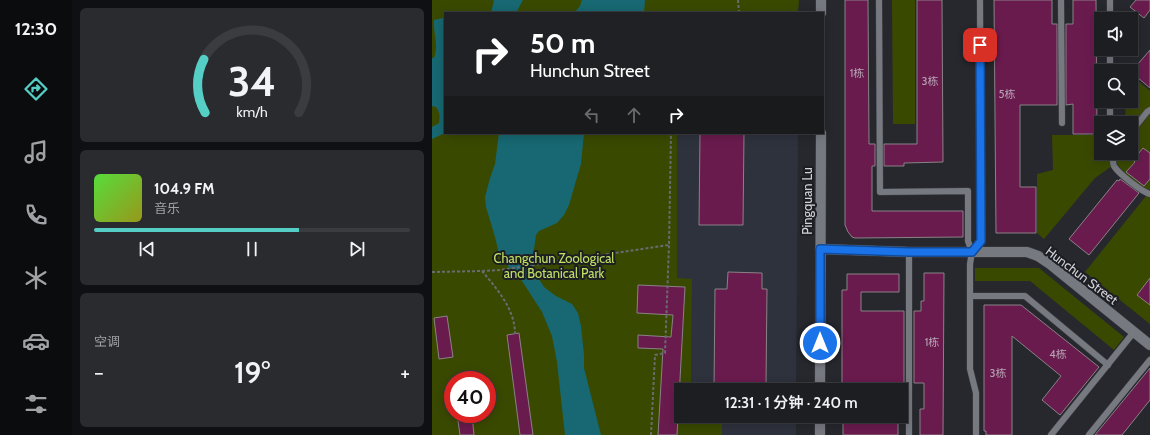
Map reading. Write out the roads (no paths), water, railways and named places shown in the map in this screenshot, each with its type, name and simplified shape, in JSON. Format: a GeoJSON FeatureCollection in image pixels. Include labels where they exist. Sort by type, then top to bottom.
{"type":"FeatureCollection","features":[{"type":"Feature","properties":{"kind":"street"},"geometry":{"type":"LineString","coordinates":[[821,0],[821,12]]}},
{"type":"Feature","properties":{"kind":"street","name":"Pingquan Lu"},"geometry":{"type":"LineString","coordinates":[[820,383],[821,134]]}},
{"type":"Feature","properties":{"kind":"street","name":"Hunchun Street"},"geometry":{"type":"LineString","coordinates":[[820,249],[909,252],[1027,252],[1038,256],[1050,264],[1150,345]]}},
{"type":"Feature","properties":{"kind":"street"},"geometry":{"type":"LineString","coordinates":[[820,423],[820,435]]}},
{"type":"Feature","properties":{"kind":"lane"},"geometry":{"type":"LineString","coordinates":[[879,0],[880,192],[968,191],[968,241],[972,252],[970,264],[970,369],[976,393],[976,435]]}},
{"type":"Feature","properties":{"kind":"lane"},"geometry":{"type":"LineString","coordinates":[[972,252],[981,241],[980,0]]}},
{"type":"Feature","properties":{"kind":"lane"},"geometry":{"type":"LineString","coordinates":[[1061,0],[1062,123]]}},
{"type":"Feature","properties":{"kind":"lane"},"geometry":{"type":"LineString","coordinates":[[1110,0],[1110,12]]}},
{"type":"Feature","properties":{"kind":"lane"},"geometry":{"type":"LineString","coordinates":[[1138,123],[1150,110]]}},
{"type":"Feature","properties":{"kind":"lane"},"geometry":{"type":"LineString","coordinates":[[1113,160],[1117,170],[1142,190],[1150,194]]}},
{"type":"Feature","properties":{"kind":"lane"},"geometry":{"type":"LineString","coordinates":[[909,252],[909,435]]}},
{"type":"Feature","properties":{"kind":"lane"},"geometry":{"type":"LineString","coordinates":[[970,296],[1025,296],[1108,364]]}},
{"type":"Feature","properties":{"kind":"lane"},"geometry":{"type":"LineString","coordinates":[[1051,435],[1134,332]]}},
{"type":"Feature","properties":{"kind":"lane"},"geometry":{"type":"LineString","coordinates":[[1088,435],[1150,360]]}},
{"type":"Feature","properties":{"kind":"water"},"geometry":{"type":"Polygon","coordinates":[[[494,0],[523,0],[517,12],[491,12],[494,0]]]}},
{"type":"Feature","properties":{"kind":"water"},"geometry":{"type":"Polygon","coordinates":[[[582,0],[645,0],[644,12],[575,12],[580,6],[582,0]]]}},
{"type":"Feature","properties":{"kind":"water"},"geometry":{"type":"Polygon","coordinates":[[[444,18],[444,133],[432,139],[432,127],[439,123],[440,118],[436,107],[432,106],[432,58],[434,58],[436,48],[434,20],[444,18]]]}},
{"type":"Feature","properties":{"kind":"water"},"geometry":{"type":"Polygon","coordinates":[[[499,134],[584,134],[581,164],[569,205],[564,215],[557,223],[539,231],[536,235],[533,256],[534,268],[544,287],[556,296],[572,304],[578,313],[581,326],[584,368],[601,435],[565,435],[557,362],[552,336],[542,312],[522,281],[499,254],[486,207],[485,197],[495,164],[499,134]]]}},
{"type":"Feature","properties":{"kind":"park label","name":"Changchun Zoological and Botanical Park"},"geometry":{"type":"Point","coordinates":[554,266]}}]}
